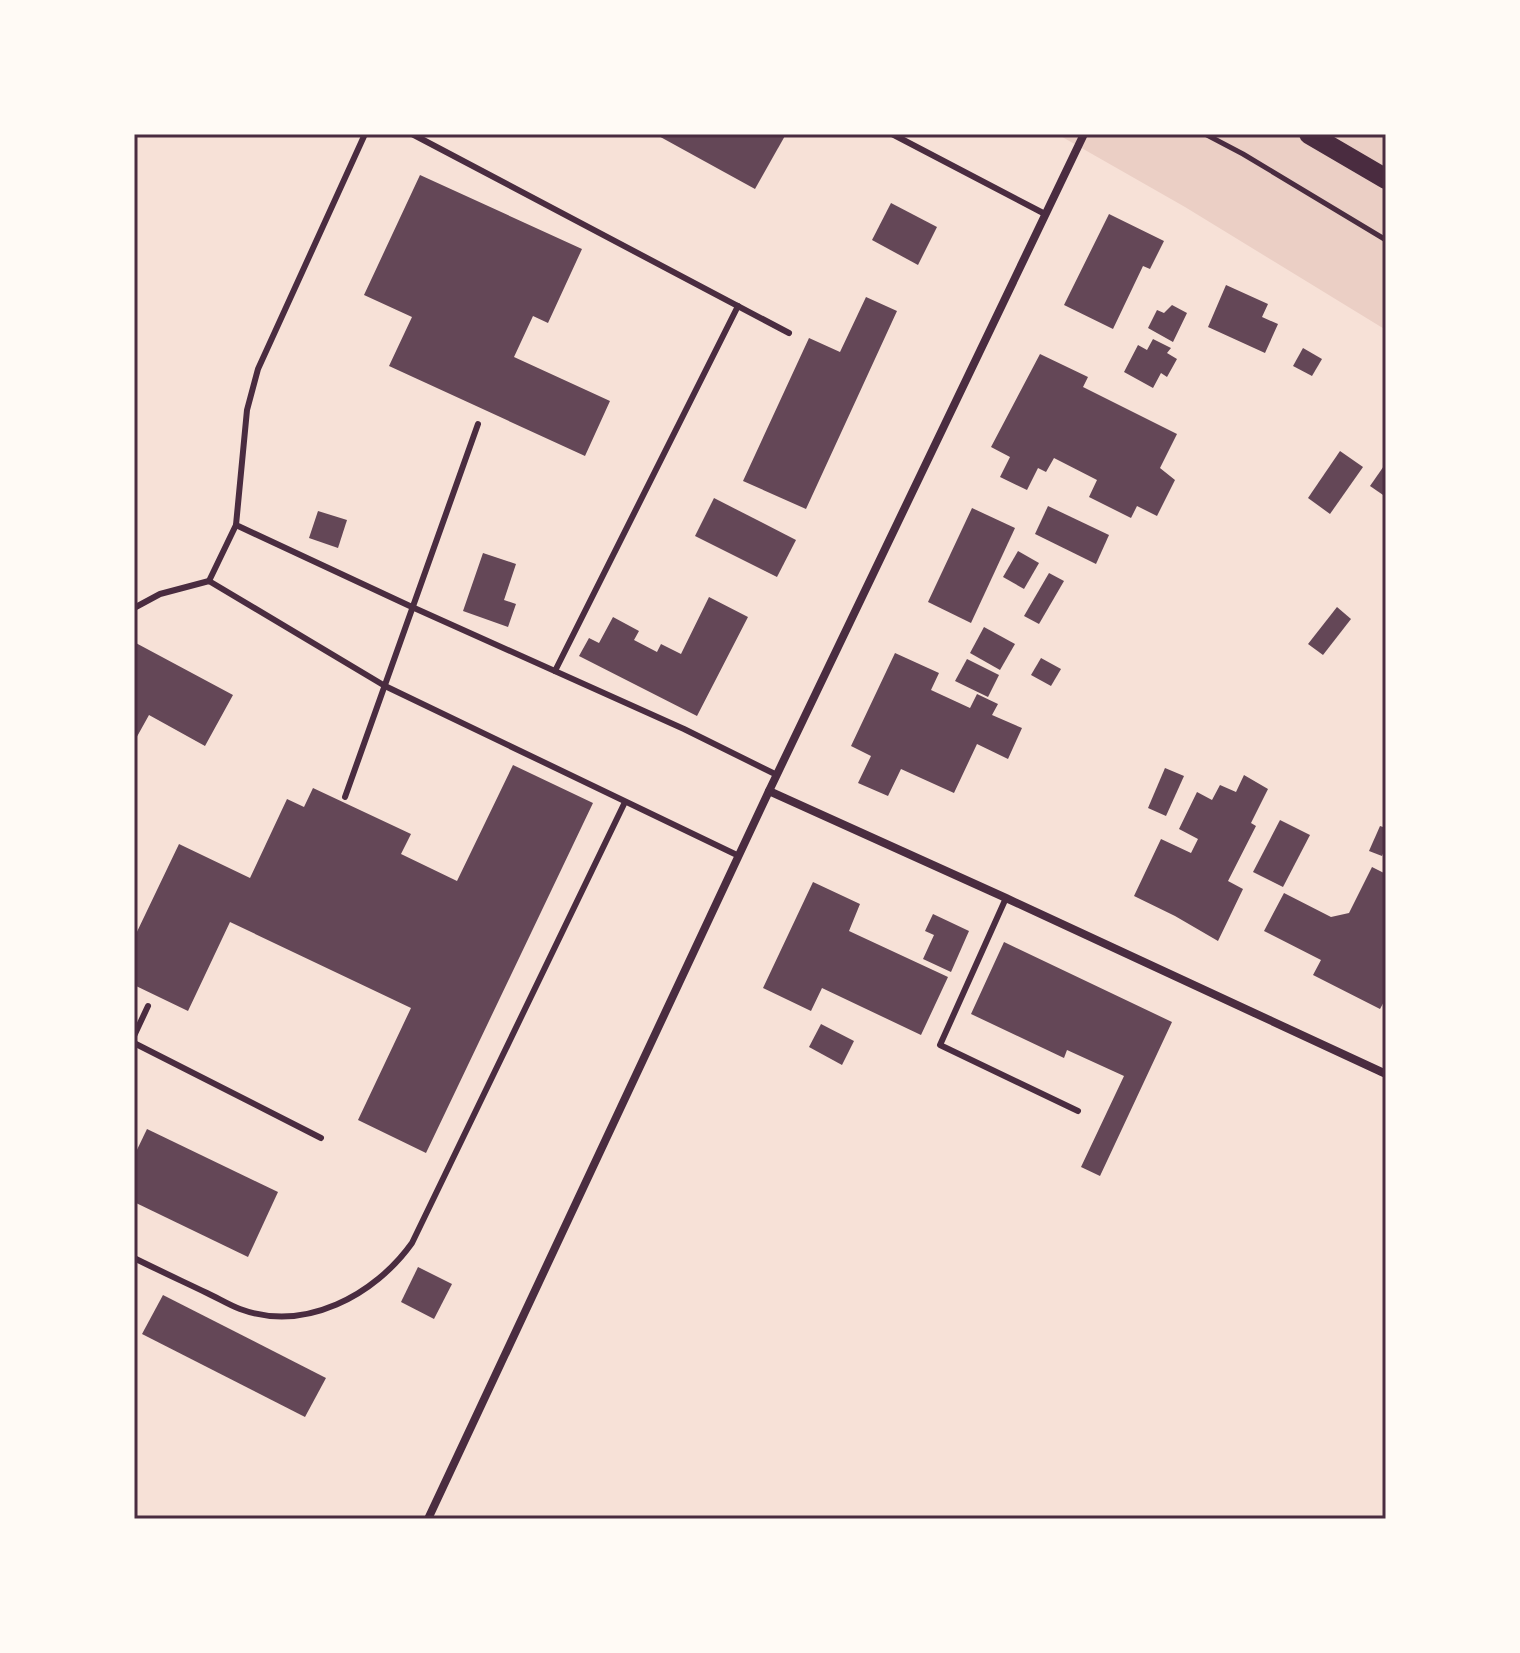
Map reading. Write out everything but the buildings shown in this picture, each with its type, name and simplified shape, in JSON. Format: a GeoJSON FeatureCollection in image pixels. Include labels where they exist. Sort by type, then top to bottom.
{"type":"FeatureCollection","features":[{"type":"Feature","properties":{"kind":"main road"},"geometry":{"type":"LineString","coordinates":[[1309,134],[1386,179]]}},
{"type":"Feature","properties":{"kind":"street"},"geometry":{"type":"LineString","coordinates":[[428,1519],[769,791],[1084,134]]}},
{"type":"Feature","properties":{"kind":"street"},"geometry":{"type":"LineString","coordinates":[[769,791],[1386,1074]]}},
{"type":"Feature","properties":{"kind":"lane"},"geometry":{"type":"LineString","coordinates":[[209,581],[236,525],[247,410],[258,369],[365,134]]}},
{"type":"Feature","properties":{"kind":"lane"},"geometry":{"type":"LineString","coordinates":[[412,134],[789,333]]}},
{"type":"Feature","properties":{"kind":"lane"},"geometry":{"type":"LineString","coordinates":[[892,134],[1045,214]]}},
{"type":"Feature","properties":{"kind":"lane"},"geometry":{"type":"LineString","coordinates":[[555,671],[738,306]]}},
{"type":"Feature","properties":{"kind":"lane"},"geometry":{"type":"LineString","coordinates":[[345,797],[478,424]]}},
{"type":"Feature","properties":{"kind":"lane"},"geometry":{"type":"LineString","coordinates":[[236,525],[684,729],[777,775]]}},
{"type":"Feature","properties":{"kind":"lane"},"geometry":{"type":"LineString","coordinates":[[134,608],[160,594],[209,581],[385,686],[739,856]]}},
{"type":"Feature","properties":{"kind":"lane"},"geometry":{"type":"LineString","coordinates":[[134,1258],[240,1309],[276,1316],[295,1316],[332,1306],[363,1291],[387,1272],[412,1243],[625,802]]}},
{"type":"Feature","properties":{"kind":"lane"},"geometry":{"type":"LineString","coordinates":[[1006,898],[940,1045],[1078,1111]]}},
{"type":"Feature","properties":{"kind":"lane"},"geometry":{"type":"LineString","coordinates":[[134,1036],[148,1006]]}},
{"type":"Feature","properties":{"kind":"lane"},"geometry":{"type":"LineString","coordinates":[[134,1043],[321,1138]]}},
{"type":"Feature","properties":{"kind":"path"},"geometry":{"type":"LineString","coordinates":[[1205,134],[1386,240]]}},
{"type":"Feature","properties":{"kind":"shaded area"},"geometry":{"type":"Polygon","coordinates":[[[1057,134],[1386,134],[1386,330],[1185,207],[1057,134]]]}}]}
